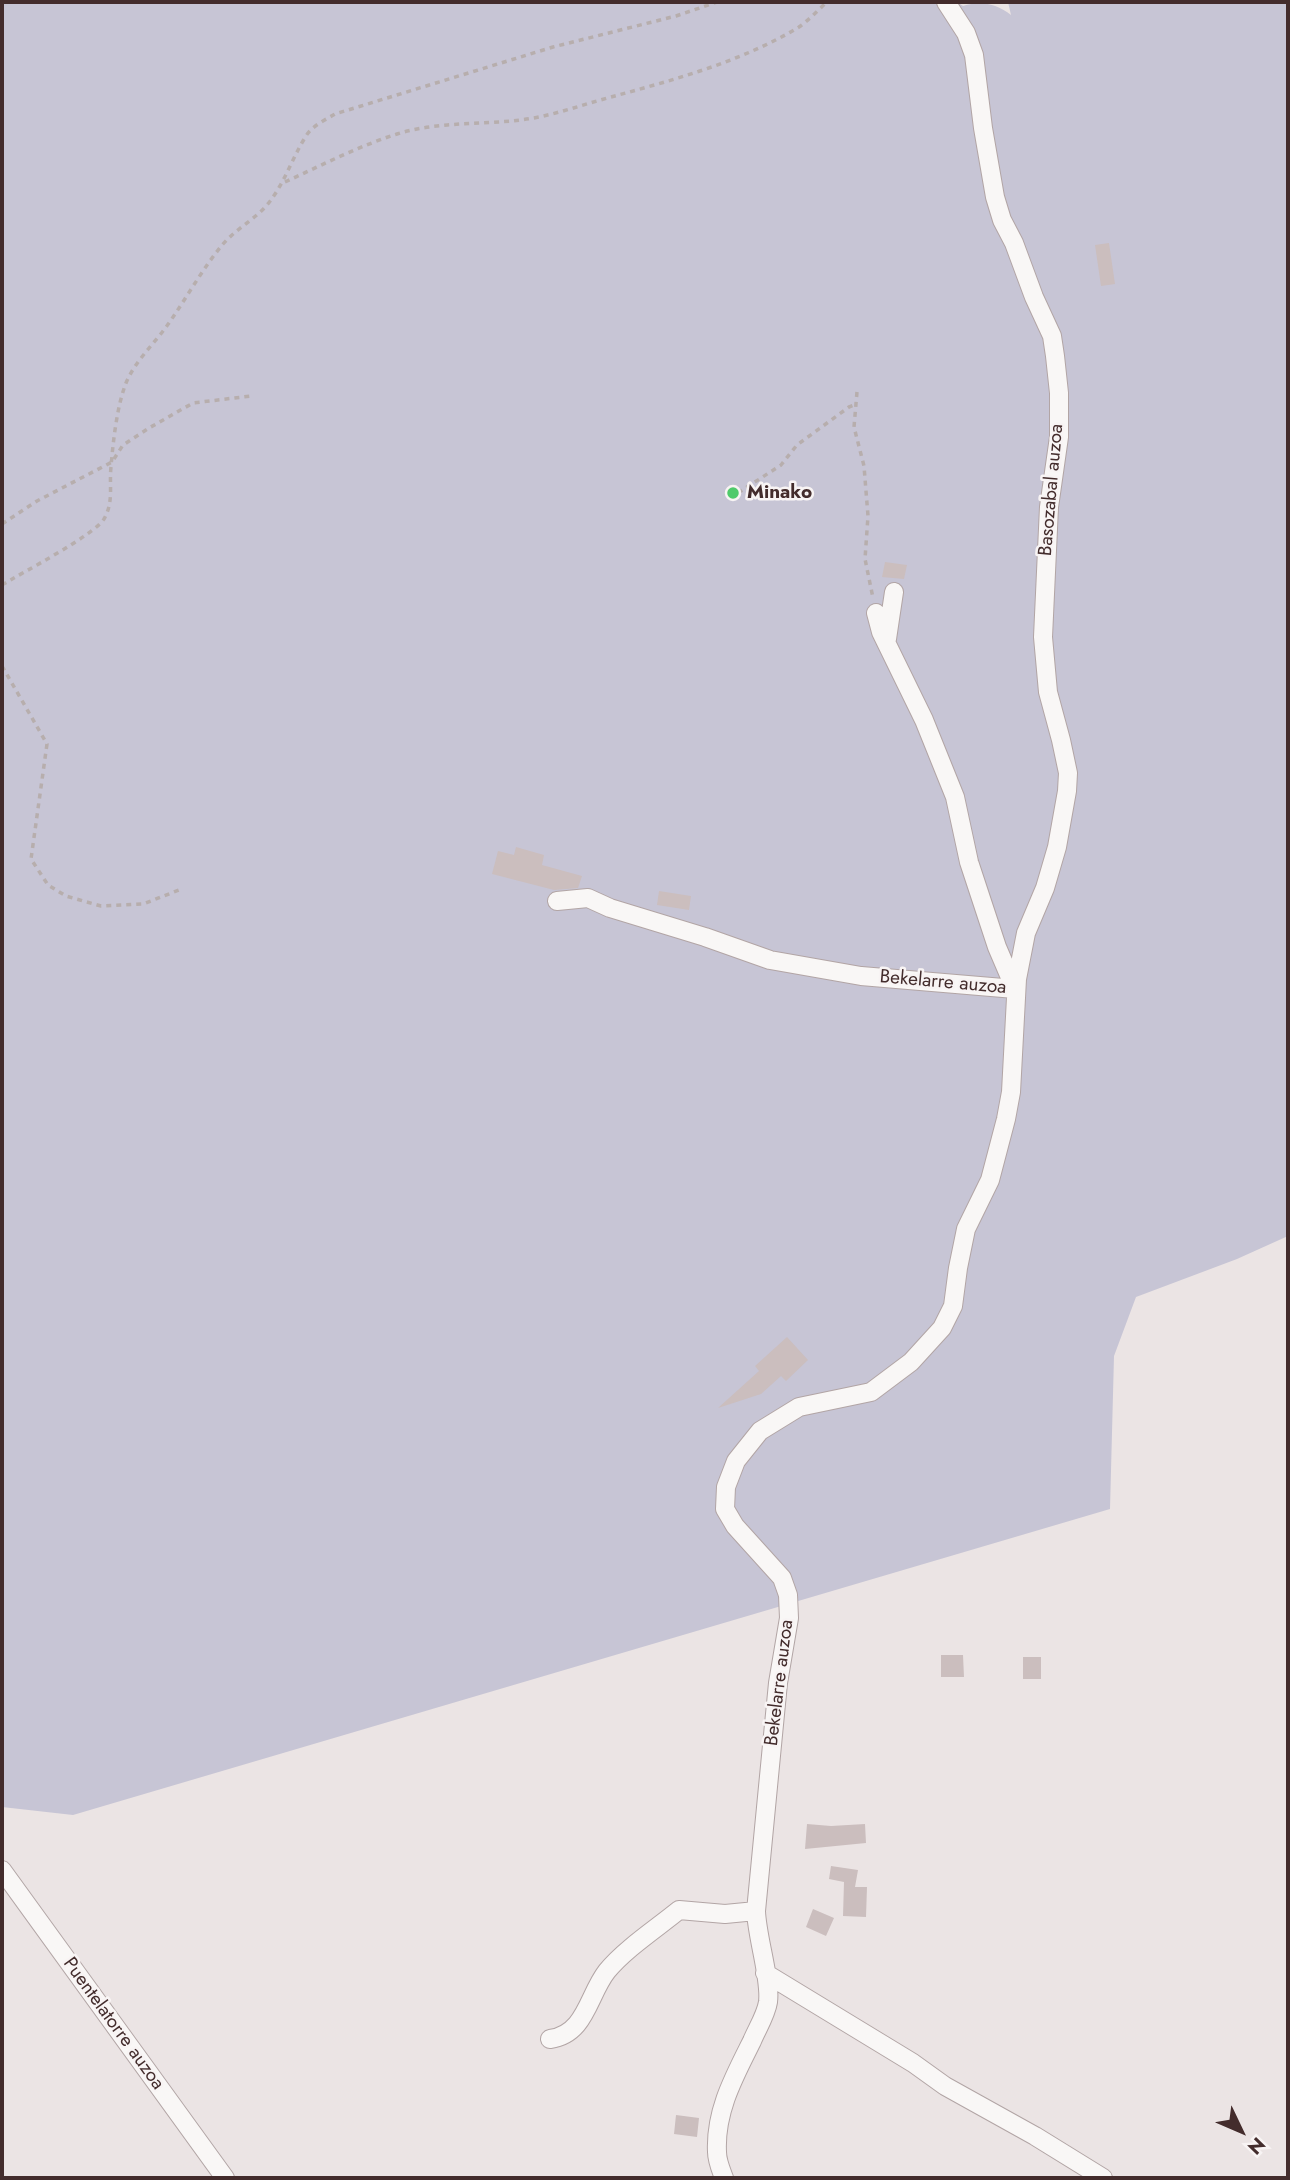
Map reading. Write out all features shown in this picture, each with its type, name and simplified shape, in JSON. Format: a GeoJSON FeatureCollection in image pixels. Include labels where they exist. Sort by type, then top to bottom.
{"type":"FeatureCollection","features":[{"type":"Feature","properties":{"kind":"street","name":"Basozabal auzoa"},"geometry":{"type":"LineString","coordinates":[[946,2],[966,33],[974,55],[995,197],[1002,220],[1052,336],[1059,393],[1059,437],[1049,507],[1043,637],[1048,692],[1068,773],[1067,791],[1045,888],[1026,933],[1015,989]]}},
{"type":"Feature","properties":{"kind":"street"},"geometry":{"type":"LineString","coordinates":[[887,643],[894,592]]}},
{"type":"Feature","properties":{"kind":"street"},"geometry":{"type":"LineString","coordinates":[[876,613],[955,797],[970,862],[997,947],[1015,989]]}},
{"type":"Feature","properties":{"kind":"street","name":"Bekelarre auzoa"},"geometry":{"type":"LineString","coordinates":[[557,901],[588,898],[610,908],[770,960],[861,975],[1015,989],[1011,1092],[1006,1119],[990,1180],[966,1229],[953,1306],[942,1328],[911,1362],[871,1392],[799,1407],[760,1431],[736,1461],[726,1487],[725,1509],[734,1526],[782,1578],[788,1595],[789,1618],[778,1683],[756,1911],[768,2001],[760,2024],[730,2084],[719,2116],[717,2155],[724,2178]]}},
{"type":"Feature","properties":{"kind":"street","name":"Puentelatorre auzoa"},"geometry":{"type":"LineString","coordinates":[[2,1870],[225,2178]]}},
{"type":"Feature","properties":{"kind":"street"},"geometry":{"type":"LineString","coordinates":[[550,2039],[564,2037],[583,2016],[607,1971],[679,1910],[725,1914],[756,1911]]}},
{"type":"Feature","properties":{"kind":"street"},"geometry":{"type":"LineString","coordinates":[[765,1973],[913,2063],[944,2086],[1035,2136],[1103,2178]]}},
{"type":"Feature","properties":{"kind":"path"},"geometry":{"type":"LineString","coordinates":[[2,584],[97,527],[104,519],[112,497],[112,462],[120,406],[133,369],[167,326],[223,245],[239,228],[259,214],[283,183],[306,135],[317,125],[335,114],[553,47],[676,16],[717,2]]}},
{"type":"Feature","properties":{"kind":"path"},"geometry":{"type":"LineString","coordinates":[[283,183],[332,159],[398,134],[441,124],[534,118],[712,66],[758,48],[802,25],[827,2]]}},
{"type":"Feature","properties":{"kind":"path"},"geometry":{"type":"LineString","coordinates":[[857,392],[854,427],[864,466],[868,516],[865,559],[876,613]]}},
{"type":"Feature","properties":{"kind":"path"},"geometry":{"type":"LineString","coordinates":[[2,524],[37,501],[112,462],[123,445],[193,403],[251,396]]}},
{"type":"Feature","properties":{"kind":"path"},"geometry":{"type":"LineString","coordinates":[[738,494],[781,465],[797,445],[857,404]]}},
{"type":"Feature","properties":{"kind":"path"},"geometry":{"type":"LineString","coordinates":[[2,666],[47,744],[31,859],[48,885],[66,896],[101,906],[143,904],[178,890]]}},
{"type":"Feature","properties":{"kind":"shaded area"},"geometry":{"type":"Polygon","coordinates":[[[2,2],[957,2],[963,6],[988,4],[1011,15],[1008,2],[1288,2],[1288,1236],[1237,1259],[1136,1297],[1114,1356],[1110,1509],[73,1815],[2,1807],[2,2]]]}},
{"type":"Feature","properties":{"kind":"building"},"geometry":{"type":"Polygon","coordinates":[[[1109,243],[1115,284],[1101,286],[1095,245],[1109,243]]]}},
{"type":"Feature","properties":{"kind":"building"},"geometry":{"type":"Polygon","coordinates":[[[885,562],[907,565],[904,579],[882,577],[885,562]]]}},
{"type":"Feature","properties":{"kind":"building"},"geometry":{"type":"Polygon","coordinates":[[[516,847],[544,855],[542,865],[582,876],[578,888],[554,890],[492,874],[498,851],[514,855],[516,847]]]}},
{"type":"Feature","properties":{"kind":"building"},"geometry":{"type":"Polygon","coordinates":[[[659,891],[691,896],[689,910],[657,905],[659,891]]]}},
{"type":"Feature","properties":{"kind":"building"},"geometry":{"type":"Polygon","coordinates":[[[787,1337],[808,1360],[786,1381],[781,1376],[761,1394],[718,1408],[759,1371],[755,1366],[787,1337]]]}},
{"type":"Feature","properties":{"kind":"building"},"geometry":{"type":"Polygon","coordinates":[[[941,1655],[963,1655],[964,1677],[941,1677],[941,1655]]]}},
{"type":"Feature","properties":{"kind":"building"},"geometry":{"type":"Polygon","coordinates":[[[1023,1657],[1041,1657],[1041,1679],[1023,1679],[1023,1657]]]}},
{"type":"Feature","properties":{"kind":"building"},"geometry":{"type":"Polygon","coordinates":[[[807,1824],[865,1824],[866,1843],[805,1849],[807,1824]]]}},
{"type":"Feature","properties":{"kind":"building"},"geometry":{"type":"Polygon","coordinates":[[[831,1866],[858,1870],[855,1887],[867,1887],[866,1917],[843,1916],[844,1882],[829,1879],[831,1866]]]}},
{"type":"Feature","properties":{"kind":"building"},"geometry":{"type":"Polygon","coordinates":[[[813,1909],[834,1918],[826,1936],[806,1927],[813,1909]]]}},
{"type":"Feature","properties":{"kind":"building"},"geometry":{"type":"Polygon","coordinates":[[[676,2115],[699,2118],[697,2137],[674,2134],[676,2115]]]}},
{"type":"Feature","properties":{"kind":"place","name":"Minako"},"geometry":{"type":"Point","coordinates":[733,493]}}]}
